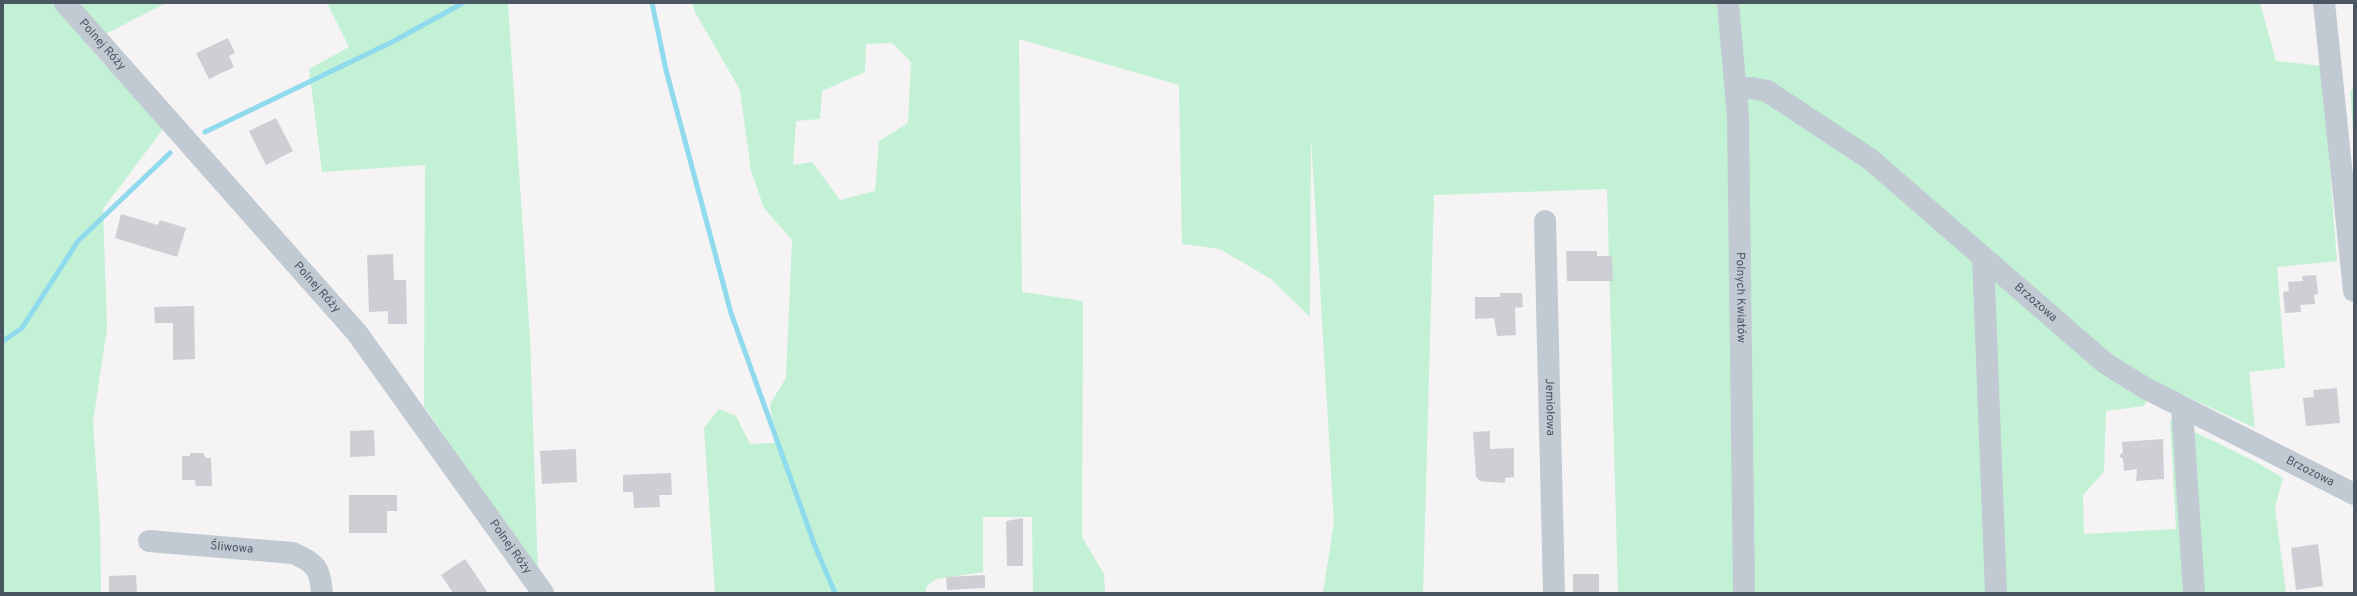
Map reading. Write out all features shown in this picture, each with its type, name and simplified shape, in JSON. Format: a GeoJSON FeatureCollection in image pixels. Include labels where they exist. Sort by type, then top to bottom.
{"type":"FeatureCollection","features":[{"type":"Feature","properties":{"kind":"street","name":"Polnej Róży"},"geometry":{"type":"LineString","coordinates":[[65,3],[358,333],[543,593]]}},
{"type":"Feature","properties":{"kind":"street","name":"Polnych Kwiatów"},"geometry":{"type":"LineString","coordinates":[[1728,3],[1737,89],[1744,593]]}},
{"type":"Feature","properties":{"kind":"street"},"geometry":{"type":"LineString","coordinates":[[2324,3],[2354,291]]}},
{"type":"Feature","properties":{"kind":"street","name":"Brzozowa"},"geometry":{"type":"LineString","coordinates":[[1737,89],[1752,88],[1767,91],[1870,159],[2105,362],[2145,388],[2354,494]]}},
{"type":"Feature","properties":{"kind":"street","name":"Jemiołowa"},"geometry":{"type":"LineString","coordinates":[[1545,221],[1554,593]]}},
{"type":"Feature","properties":{"kind":"street"},"geometry":{"type":"LineString","coordinates":[[1983,257],[1996,593]]}},
{"type":"Feature","properties":{"kind":"street"},"geometry":{"type":"LineString","coordinates":[[2182,407],[2194,593]]}},
{"type":"Feature","properties":{"kind":"street","name":"Śliwowa"},"geometry":{"type":"LineString","coordinates":[[149,541],[293,553],[313,562],[321,577],[322,593]]}},
{"type":"Feature","properties":{"kind":"green space"},"geometry":{"type":"Polygon","coordinates":[[[3,3],[166,3],[86,44],[163,129],[103,209],[107,329],[93,421],[100,523],[101,593],[3,593],[3,3]]]}},
{"type":"Feature","properties":{"kind":"green space"},"geometry":{"type":"Polygon","coordinates":[[[327,3],[508,3],[530,337],[538,572],[424,406],[425,165],[322,172],[309,69],[349,47],[327,3]]]}},
{"type":"Feature","properties":{"kind":"green space"},"geometry":{"type":"Polygon","coordinates":[[[692,3],[2260,3],[2276,61],[2322,66],[2337,261],[2277,267],[2285,368],[2249,372],[2255,428],[2157,383],[2144,406],[2106,411],[2104,472],[2083,495],[2084,534],[2176,529],[2170,420],[2256,462],[2283,478],[2275,507],[2286,593],[1618,593],[1607,189],[1434,195],[1423,593],[1323,593],[1334,522],[1311,136],[1310,317],[1271,279],[1220,249],[1182,244],[1179,85],[1019,39],[1022,292],[1083,301],[1082,537],[1104,574],[1105,593],[1033,593],[1032,517],[983,517],[983,572],[936,579],[926,587],[926,593],[715,593],[704,428],[719,409],[736,416],[750,444],[775,443],[770,404],[786,378],[792,240],[764,208],[751,171],[740,90],[695,12],[692,3]],[[892,43],[866,44],[865,72],[822,91],[820,119],[796,121],[793,165],[812,162],[840,200],[875,191],[879,141],[908,123],[911,62],[892,43]]]}},
{"type":"Feature","properties":{"kind":"green space"},"geometry":{"type":"Polygon","coordinates":[[[2354,88],[2354,141],[2350,91],[2354,88]]]}},
{"type":"Feature","properties":{"kind":"building"},"geometry":{"type":"Polygon","coordinates":[[[228,38],[235,53],[229,56],[234,67],[209,79],[196,53],[228,38]]]}},
{"type":"Feature","properties":{"kind":"building"},"geometry":{"type":"Polygon","coordinates":[[[276,118],[293,151],[266,165],[249,131],[276,118]]]}},
{"type":"Feature","properties":{"kind":"building"},"geometry":{"type":"Polygon","coordinates":[[[121,214],[158,225],[160,220],[186,228],[177,257],[115,238],[121,214]]]}},
{"type":"Feature","properties":{"kind":"building"},"geometry":{"type":"Polygon","coordinates":[[[1566,251],[1597,251],[1597,256],[1612,256],[1613,281],[1567,281],[1566,251]]]}},
{"type":"Feature","properties":{"kind":"building"},"geometry":{"type":"Polygon","coordinates":[[[393,254],[394,280],[406,280],[407,324],[388,324],[388,311],[369,312],[367,255],[393,254]]]}},
{"type":"Feature","properties":{"kind":"building"},"geometry":{"type":"Polygon","coordinates":[[[2316,275],[2318,294],[2314,295],[2315,304],[2300,305],[2301,312],[2285,313],[2283,292],[2289,291],[2288,282],[2303,281],[2302,276],[2316,275]]]}},
{"type":"Feature","properties":{"kind":"building"},"geometry":{"type":"Polygon","coordinates":[[[1500,293],[1522,293],[1523,307],[1515,308],[1516,335],[1497,336],[1494,318],[1475,319],[1475,297],[1500,297],[1500,293]]]}},
{"type":"Feature","properties":{"kind":"building"},"geometry":{"type":"Polygon","coordinates":[[[194,306],[195,359],[173,360],[173,323],[155,323],[154,307],[194,306]]]}},
{"type":"Feature","properties":{"kind":"building"},"geometry":{"type":"Polygon","coordinates":[[[2337,388],[2340,423],[2306,426],[2303,398],[2314,397],[2313,390],[2337,388]]]}},
{"type":"Feature","properties":{"kind":"building"},"geometry":{"type":"Polygon","coordinates":[[[374,430],[375,456],[350,457],[350,431],[374,430]]]}},
{"type":"Feature","properties":{"kind":"building"},"geometry":{"type":"Polygon","coordinates":[[[1490,431],[1490,449],[1514,448],[1514,477],[1505,478],[1505,483],[1480,481],[1476,477],[1473,432],[1490,431]]]}},
{"type":"Feature","properties":{"kind":"building"},"geometry":{"type":"Polygon","coordinates":[[[2163,439],[2164,479],[2136,481],[2137,469],[2124,471],[2123,459],[2119,456],[2123,452],[2122,442],[2163,439]]]}},
{"type":"Feature","properties":{"kind":"building"},"geometry":{"type":"Polygon","coordinates":[[[576,449],[577,482],[542,484],[540,451],[576,449]]]}},
{"type":"Feature","properties":{"kind":"building"},"geometry":{"type":"Polygon","coordinates":[[[190,453],[203,453],[206,458],[211,458],[212,486],[196,486],[195,480],[182,480],[182,456],[190,456],[190,453]]]}},
{"type":"Feature","properties":{"kind":"building"},"geometry":{"type":"Polygon","coordinates":[[[671,473],[672,495],[659,495],[660,507],[634,508],[633,492],[623,492],[623,475],[671,473]]]}},
{"type":"Feature","properties":{"kind":"building"},"geometry":{"type":"Polygon","coordinates":[[[349,495],[397,495],[397,511],[387,511],[387,533],[349,533],[349,495]]]}},
{"type":"Feature","properties":{"kind":"building"},"geometry":{"type":"Polygon","coordinates":[[[1023,518],[1023,566],[1007,566],[1006,521],[1023,518]]]}},
{"type":"Feature","properties":{"kind":"building"},"geometry":{"type":"Polygon","coordinates":[[[2318,544],[2323,586],[2296,590],[2291,548],[2318,544]]]}},
{"type":"Feature","properties":{"kind":"building"},"geometry":{"type":"Polygon","coordinates":[[[465,559],[488,593],[453,593],[441,575],[465,559]]]}},
{"type":"Feature","properties":{"kind":"building"},"geometry":{"type":"Polygon","coordinates":[[[1573,574],[1599,574],[1599,593],[1573,593],[1573,574]]]}},
{"type":"Feature","properties":{"kind":"building"},"geometry":{"type":"Polygon","coordinates":[[[136,575],[137,592],[109,592],[109,576],[136,575]]]}},
{"type":"Feature","properties":{"kind":"building"},"geometry":{"type":"Polygon","coordinates":[[[985,575],[985,588],[947,590],[946,577],[985,575]]]}},
{"type":"Feature","properties":{"kind":"waterway"},"geometry":{"type":"LineString","coordinates":[[205,132],[394,41],[463,3]]}},
{"type":"Feature","properties":{"kind":"waterway"},"geometry":{"type":"LineString","coordinates":[[652,3],[666,70],[731,313],[815,546],[835,593]]}},
{"type":"Feature","properties":{"kind":"waterway"},"geometry":{"type":"LineString","coordinates":[[3,341],[22,328],[78,241],[170,153]]}}]}
